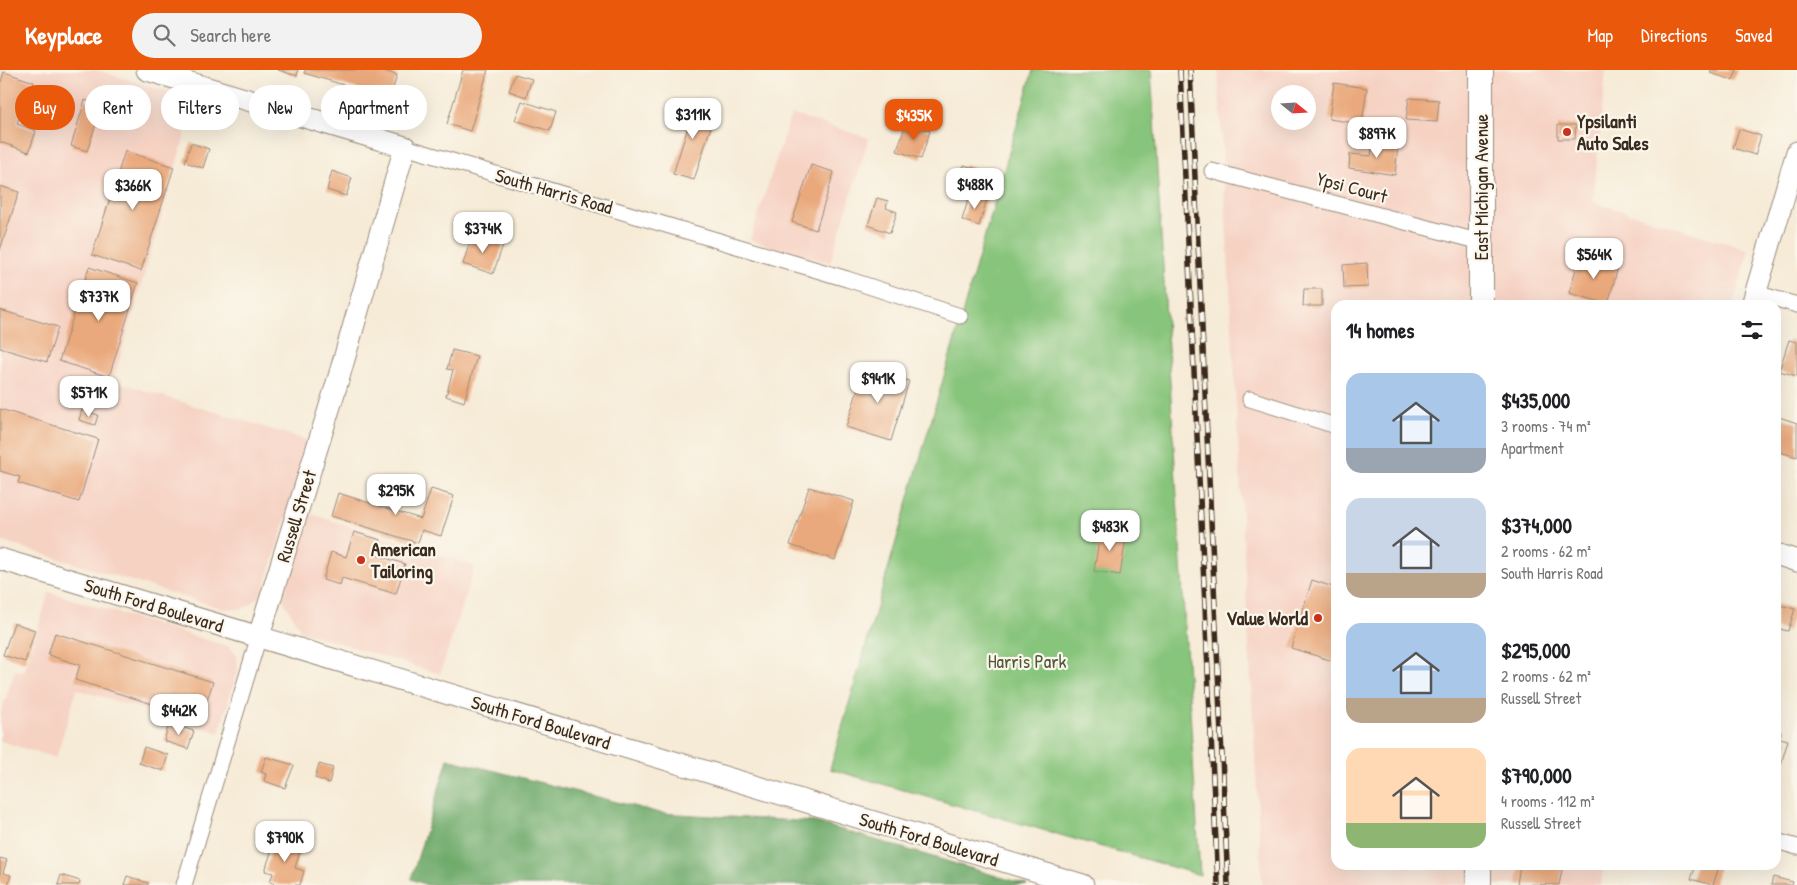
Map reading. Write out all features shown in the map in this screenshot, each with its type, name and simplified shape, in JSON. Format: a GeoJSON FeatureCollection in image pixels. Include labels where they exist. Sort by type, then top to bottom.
{"type":"FeatureCollection","features":[{"type":"Feature","properties":{"kind":"main road","name":"South Harris Road"},"geometry":{"type":"LineString","coordinates":[[147,70],[175,74],[405,147]]}},
{"type":"Feature","properties":{"kind":"main road","name":"East Michigan Avenue"},"geometry":{"type":"LineString","coordinates":[[1481,70],[1481,300]]}},
{"type":"Feature","properties":{"kind":"main road","name":"Russell Street"},"geometry":{"type":"LineString","coordinates":[[259,636],[338,380],[405,147]]}},
{"type":"Feature","properties":{"kind":"main road"},"geometry":{"type":"LineString","coordinates":[[1754,299],[1797,152]]}},
{"type":"Feature","properties":{"kind":"main road"},"geometry":{"type":"LineString","coordinates":[[1781,556],[1797,561]]}},
{"type":"Feature","properties":{"kind":"main road","name":"South Ford Boulevard"},"geometry":{"type":"LineString","coordinates":[[0,559],[1083,885]]}},
{"type":"Feature","properties":{"kind":"main road"},"geometry":{"type":"LineString","coordinates":[[1479,870],[1479,885]]}},
{"type":"Feature","properties":{"kind":"street","name":"South Harris Road"},"geometry":{"type":"LineString","coordinates":[[405,147],[838,276],[960,316]]}},
{"type":"Feature","properties":{"kind":"street","name":"Ypsi Court"},"geometry":{"type":"LineString","coordinates":[[1212,171],[1481,242]]}},
{"type":"Feature","properties":{"kind":"street"},"geometry":{"type":"LineString","coordinates":[[1781,303],[1797,306]]}},
{"type":"Feature","properties":{"kind":"street"},"geometry":{"type":"LineString","coordinates":[[1250,399],[1331,424]]}},
{"type":"Feature","properties":{"kind":"street","name":"Russell Street"},"geometry":{"type":"LineString","coordinates":[[184,885],[259,636]]}},
{"type":"Feature","properties":{"kind":"street"},"geometry":{"type":"LineString","coordinates":[[1781,842],[1797,847]]}},
{"type":"Feature","properties":{"kind":"shaded area"},"geometry":{"type":"Polygon","coordinates":[[[0,70],[96,70],[146,85],[85,85],[85,130],[151,130],[151,87],[161,90],[161,130],[186,130],[113,381],[310,441],[263,592],[251,604],[242,609],[224,609],[0,541],[0,70]]]}},
{"type":"Feature","properties":{"kind":"shaded area"},"geometry":{"type":"Polygon","coordinates":[[[1218,70],[1606,70],[1593,202],[1749,250],[1734,300],[1331,300],[1331,870],[1603,870],[1601,885],[1262,885],[1218,70]]]}},
{"type":"Feature","properties":{"kind":"shaded area"},"geometry":{"type":"Polygon","coordinates":[[[791,114],[869,138],[830,263],[750,240],[791,114]]]}},
{"type":"Feature","properties":{"kind":"shaded area"},"geometry":{"type":"Polygon","coordinates":[[[308,513],[475,566],[440,674],[301,631],[283,600],[308,513]]]}},
{"type":"Feature","properties":{"kind":"shaded area"},"geometry":{"type":"Polygon","coordinates":[[[49,592],[230,647],[236,656],[238,669],[219,733],[77,689],[56,758],[0,741],[0,716],[15,670],[24,672],[49,592]]]}},
{"type":"Feature","properties":{"kind":"green space","name":"Harris Park"},"geometry":{"type":"Polygon","coordinates":[[[1033,70],[1151,70],[1200,875],[830,769],[1033,70]]]}},
{"type":"Feature","properties":{"kind":"green space"},"geometry":{"type":"Polygon","coordinates":[[[448,759],[660,813],[815,822],[1027,885],[427,885],[411,879],[448,759]]]}},
{"type":"Feature","properties":{"kind":"building"},"geometry":{"type":"Polygon","coordinates":[[[278,70],[298,70],[297,76],[278,70]]]}},
{"type":"Feature","properties":{"kind":"building"},"geometry":{"type":"Polygon","coordinates":[[[305,70],[381,70],[397,75],[394,85],[344,85],[304,73],[305,70]]]}},
{"type":"Feature","properties":{"kind":"building"},"geometry":{"type":"Polygon","coordinates":[[[463,70],[488,70],[470,131],[447,124],[463,70]]]}},
{"type":"Feature","properties":{"kind":"building"},"geometry":{"type":"Polygon","coordinates":[[[1711,70],[1737,70],[1733,80],[1710,73],[1711,70]]]}},
{"type":"Feature","properties":{"kind":"building"},"geometry":{"type":"Polygon","coordinates":[[[4,72],[34,82],[33,85],[15,85],[15,130],[36,131],[29,152],[0,142],[0,85],[4,72]]]}},
{"type":"Feature","properties":{"kind":"building"},"geometry":{"type":"Polygon","coordinates":[[[515,74],[532,79],[526,97],[509,91],[515,74]]]}},
{"type":"Feature","properties":{"kind":"building"},"geometry":{"type":"Polygon","coordinates":[[[1334,83],[1367,88],[1362,124],[1329,119],[1334,83]]]}},
{"type":"Feature","properties":{"kind":"building"},"geometry":{"type":"Polygon","coordinates":[[[1409,98],[1439,100],[1437,122],[1406,120],[1409,98]]]}},
{"type":"Feature","properties":{"kind":"building"},"geometry":{"type":"Polygon","coordinates":[[[85,100],[85,130],[94,130],[87,151],[71,146],[85,100]]]}},
{"type":"Feature","properties":{"kind":"building"},"geometry":{"type":"Polygon","coordinates":[[[522,101],[556,112],[550,131],[515,120],[522,101]]]}},
{"type":"Feature","properties":{"kind":"building"},"geometry":{"type":"Polygon","coordinates":[[[683,104],[715,114],[694,180],[673,174],[688,127],[677,124],[683,104]]]}},
{"type":"Feature","properties":{"kind":"building"},"geometry":{"type":"Polygon","coordinates":[[[906,123],[930,131],[921,159],[897,151],[906,123]]]}},
{"type":"Feature","properties":{"kind":"building","name":"Ypsilanti Auto Sales"},"geometry":{"type":"Polygon","coordinates":[[[1558,125],[1576,125],[1575,139],[1558,139],[1558,125]]]}},
{"type":"Feature","properties":{"kind":"building"},"geometry":{"type":"Polygon","coordinates":[[[1739,129],[1761,136],[1755,155],[1733,148],[1739,129]]]}},
{"type":"Feature","properties":{"kind":"building"},"geometry":{"type":"Polygon","coordinates":[[[1373,142],[1398,145],[1395,175],[1349,168],[1350,154],[1371,156],[1373,142]]]}},
{"type":"Feature","properties":{"kind":"building"},"geometry":{"type":"Polygon","coordinates":[[[191,143],[209,149],[203,168],[185,162],[191,143]]]}},
{"type":"Feature","properties":{"kind":"building"},"geometry":{"type":"Polygon","coordinates":[[[125,151],[174,167],[141,271],[92,255],[125,151]]]}},
{"type":"Feature","properties":{"kind":"building"},"geometry":{"type":"Polygon","coordinates":[[[811,165],[834,172],[816,230],[792,222],[811,165]]]}},
{"type":"Feature","properties":{"kind":"building"},"geometry":{"type":"Polygon","coordinates":[[[964,165],[980,170],[974,189],[958,184],[964,165]]]}},
{"type":"Feature","properties":{"kind":"building"},"geometry":{"type":"Polygon","coordinates":[[[332,171],[352,178],[346,196],[327,190],[332,171]]]}},
{"type":"Feature","properties":{"kind":"building"},"geometry":{"type":"Polygon","coordinates":[[[0,186],[19,192],[0,250],[0,186]]]}},
{"type":"Feature","properties":{"kind":"building"},"geometry":{"type":"Polygon","coordinates":[[[970,194],[987,199],[979,226],[962,220],[970,194]]]}},
{"type":"Feature","properties":{"kind":"building"},"geometry":{"type":"Polygon","coordinates":[[[877,198],[888,201],[886,208],[897,212],[890,233],[868,225],[877,198]]]}},
{"type":"Feature","properties":{"kind":"building"},"geometry":{"type":"Polygon","coordinates":[[[472,235],[503,245],[493,274],[463,264],[472,235]]]}},
{"type":"Feature","properties":{"kind":"building"},"geometry":{"type":"Polygon","coordinates":[[[1580,255],[1618,267],[1609,300],[1594,300],[1569,293],[1580,255]]]}},
{"type":"Feature","properties":{"kind":"building"},"geometry":{"type":"Polygon","coordinates":[[[1367,263],[1368,287],[1344,288],[1343,265],[1367,263]]]}},
{"type":"Feature","properties":{"kind":"building"},"geometry":{"type":"Polygon","coordinates":[[[89,267],[138,283],[109,377],[59,361],[89,267]]]}},
{"type":"Feature","properties":{"kind":"building"},"geometry":{"type":"Polygon","coordinates":[[[1304,289],[1322,289],[1322,306],[1303,306],[1304,289]]]}},
{"type":"Feature","properties":{"kind":"building"},"geometry":{"type":"Polygon","coordinates":[[[0,310],[58,327],[47,362],[0,348],[0,310]]]}},
{"type":"Feature","properties":{"kind":"building"},"geometry":{"type":"Polygon","coordinates":[[[1789,340],[1797,342],[1797,376],[1781,372],[1781,365],[1789,340]]]}},
{"type":"Feature","properties":{"kind":"building"},"geometry":{"type":"Polygon","coordinates":[[[452,350],[477,356],[464,402],[446,396],[453,370],[447,369],[452,350]]]}},
{"type":"Feature","properties":{"kind":"building"},"geometry":{"type":"Polygon","coordinates":[[[865,367],[909,381],[891,441],[846,427],[865,367]]]}},
{"type":"Feature","properties":{"kind":"building"},"geometry":{"type":"Polygon","coordinates":[[[0,409],[98,439],[79,502],[18,483],[20,477],[0,471],[0,409]]]}},
{"type":"Feature","properties":{"kind":"building"},"geometry":{"type":"Polygon","coordinates":[[[82,410],[98,415],[95,425],[79,420],[82,410]]]}},
{"type":"Feature","properties":{"kind":"building"},"geometry":{"type":"Polygon","coordinates":[[[1781,418],[1797,423],[1797,457],[1781,452],[1781,418]]]}},
{"type":"Feature","properties":{"kind":"building"},"geometry":{"type":"Polygon","coordinates":[[[809,487],[854,501],[835,560],[790,545],[809,487]]]}},
{"type":"Feature","properties":{"kind":"building"},"geometry":{"type":"Polygon","coordinates":[[[431,489],[454,496],[441,536],[422,530],[418,543],[331,516],[338,493],[421,519],[431,489]]]}},
{"type":"Feature","properties":{"kind":"building"},"geometry":{"type":"Polygon","coordinates":[[[1101,528],[1127,532],[1120,575],[1094,571],[1101,528]]]}},
{"type":"Feature","properties":{"kind":"building","name":"American Tailoring"},"geometry":{"type":"Polygon","coordinates":[[[354,532],[381,540],[376,555],[405,564],[396,594],[342,578],[340,585],[323,580],[331,552],[346,557],[354,532]]]}},
{"type":"Feature","properties":{"kind":"building","name":"Value World"},"geometry":{"type":"Polygon","coordinates":[[[1312,580],[1331,586],[1331,660],[1291,648],[1312,580]]]}},
{"type":"Feature","properties":{"kind":"building"},"geometry":{"type":"Polygon","coordinates":[[[1781,605],[1795,609],[1788,631],[1781,629],[1781,605]]]}},
{"type":"Feature","properties":{"kind":"building"},"geometry":{"type":"Polygon","coordinates":[[[14,623],[35,630],[25,662],[3,655],[14,623]]]}},
{"type":"Feature","properties":{"kind":"building"},"geometry":{"type":"Polygon","coordinates":[[[55,633],[213,682],[201,719],[75,680],[80,665],[48,655],[55,633]]]}},
{"type":"Feature","properties":{"kind":"building"},"geometry":{"type":"Polygon","coordinates":[[[169,723],[194,731],[188,749],[164,741],[169,723]]]}},
{"type":"Feature","properties":{"kind":"building"},"geometry":{"type":"Polygon","coordinates":[[[1781,738],[1788,740],[1781,764],[1781,738]]]}},
{"type":"Feature","properties":{"kind":"building"},"geometry":{"type":"Polygon","coordinates":[[[144,747],[168,755],[163,771],[139,763],[144,747]]]}},
{"type":"Feature","properties":{"kind":"building"},"geometry":{"type":"Polygon","coordinates":[[[266,757],[294,765],[285,788],[264,781],[266,774],[261,772],[266,757]]]}},
{"type":"Feature","properties":{"kind":"building"},"geometry":{"type":"Polygon","coordinates":[[[319,764],[333,768],[329,783],[315,778],[319,764]]]}},
{"type":"Feature","properties":{"kind":"building"},"geometry":{"type":"Polygon","coordinates":[[[276,837],[302,845],[295,868],[304,871],[300,885],[279,885],[270,882],[273,873],[265,871],[276,837]]]}},
{"type":"Feature","properties":{"kind":"building"},"geometry":{"type":"Polygon","coordinates":[[[0,858],[7,860],[3,873],[11,875],[8,885],[0,885],[0,858]]]}},
{"type":"Feature","properties":{"kind":"building"},"geometry":{"type":"Polygon","coordinates":[[[1519,870],[1562,870],[1559,885],[1517,884],[1519,870]]]}},
{"type":"Feature","properties":{"kind":"building"},"geometry":{"type":"Polygon","coordinates":[[[1694,870],[1718,870],[1713,885],[1691,879],[1694,870]]]}},
{"type":"Feature","properties":{"kind":"building"},"geometry":{"type":"Polygon","coordinates":[[[61,875],[80,881],[79,885],[58,885],[61,875]]]}},
{"type":"Feature","properties":{"kind":"building"},"geometry":{"type":"Polygon","coordinates":[[[127,876],[148,883],[148,885],[124,885],[127,876]]]}},
{"type":"Feature","properties":{"kind":"building"},"geometry":{"type":"Polygon","coordinates":[[[1773,877],[1793,882],[1792,885],[1771,885],[1773,877]]]}},
{"type":"Feature","properties":{"kind":"railway"},"geometry":{"type":"LineString","coordinates":[[1180,70],[1218,885]]}},
{"type":"Feature","properties":{"kind":"railway"},"geometry":{"type":"LineString","coordinates":[[1190,70],[1228,885]]}},
{"type":"Feature","properties":{"kind":"place","name":"Ypsilanti Auto Sales"},"geometry":{"type":"Point","coordinates":[1567,132]}},
{"type":"Feature","properties":{"kind":"place","name":"American Tailoring"},"geometry":{"type":"Point","coordinates":[361,560]}},
{"type":"Feature","properties":{"kind":"place","name":"Value World"},"geometry":{"type":"Point","coordinates":[1318,618]}}]}
